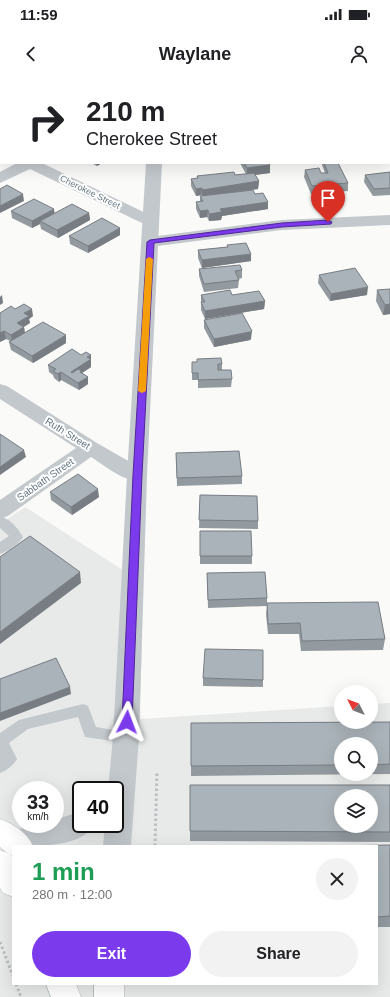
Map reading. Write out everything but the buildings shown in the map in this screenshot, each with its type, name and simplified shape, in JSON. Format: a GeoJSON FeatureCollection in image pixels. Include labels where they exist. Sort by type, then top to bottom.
{"type":"FeatureCollection","features":[{"type":"Feature","properties":{"kind":"main road"},"geometry":{"type":"LineString","coordinates":[[8,845],[12,876]]}},
{"type":"Feature","properties":{"kind":"main road"},"geometry":{"type":"LineString","coordinates":[[61,985],[66,997]]}},
{"type":"Feature","properties":{"kind":"main road"},"geometry":{"type":"LineString","coordinates":[[109,985],[109,997]]}},
{"type":"Feature","properties":{"kind":"street"},"geometry":{"type":"LineString","coordinates":[[0,178],[28,164]]}},
{"type":"Feature","properties":{"kind":"street","name":"Cherokee Street"},"geometry":{"type":"LineString","coordinates":[[32,164],[150,232]]}},
{"type":"Feature","properties":{"kind":"street"},"geometry":{"type":"LineString","coordinates":[[121,781],[126,737],[154,164]]}},
{"type":"Feature","properties":{"kind":"street"},"geometry":{"type":"LineString","coordinates":[[150,232],[390,220]]}},
{"type":"Feature","properties":{"kind":"street","name":"Ruth Street"},"geometry":{"type":"LineString","coordinates":[[0,390],[90,448],[138,475]]}},
{"type":"Feature","properties":{"kind":"street","name":"Sabbath Street"},"geometry":{"type":"LineString","coordinates":[[0,511],[90,448]]}},
{"type":"Feature","properties":{"kind":"street"},"geometry":{"type":"LineString","coordinates":[[8,845],[72,828]]}},
{"type":"Feature","properties":{"kind":"street"},"geometry":{"type":"LineString","coordinates":[[118,833],[118,845]]}},
{"type":"Feature","properties":{"kind":"lane"},"geometry":{"type":"LineString","coordinates":[[0,521],[13,531],[17,537],[0,549]]}},
{"type":"Feature","properties":{"kind":"lane"},"geometry":{"type":"LineString","coordinates":[[0,766],[8,759],[0,741],[24,724],[83,710],[90,732],[126,737]]}},
{"type":"Feature","properties":{"kind":"path"},"geometry":{"type":"LineString","coordinates":[[155,845],[157,771]]}},
{"type":"Feature","properties":{"kind":"path"},"geometry":{"type":"LineString","coordinates":[[0,942],[12,973]]}},
{"type":"Feature","properties":{"kind":"path"},"geometry":{"type":"LineString","coordinates":[[16,985],[21,997]]}},
{"type":"Feature","properties":{"kind":"shaded area"},"geometry":{"type":"Polygon","coordinates":[[[25,507],[143,583],[140,719],[334,706],[334,729],[378,729],[378,704],[390,703],[390,997],[0,997],[0,524],[25,507]]]}},
{"type":"Feature","properties":{"kind":"slow traffic"},"geometry":{"type":"LineString","coordinates":[[142,391],[149,259]]}},
{"type":"Feature","properties":{"kind":"route"},"geometry":{"type":"LineString","coordinates":[[127,722],[150,242],[282,225],[328,222]]}}]}
